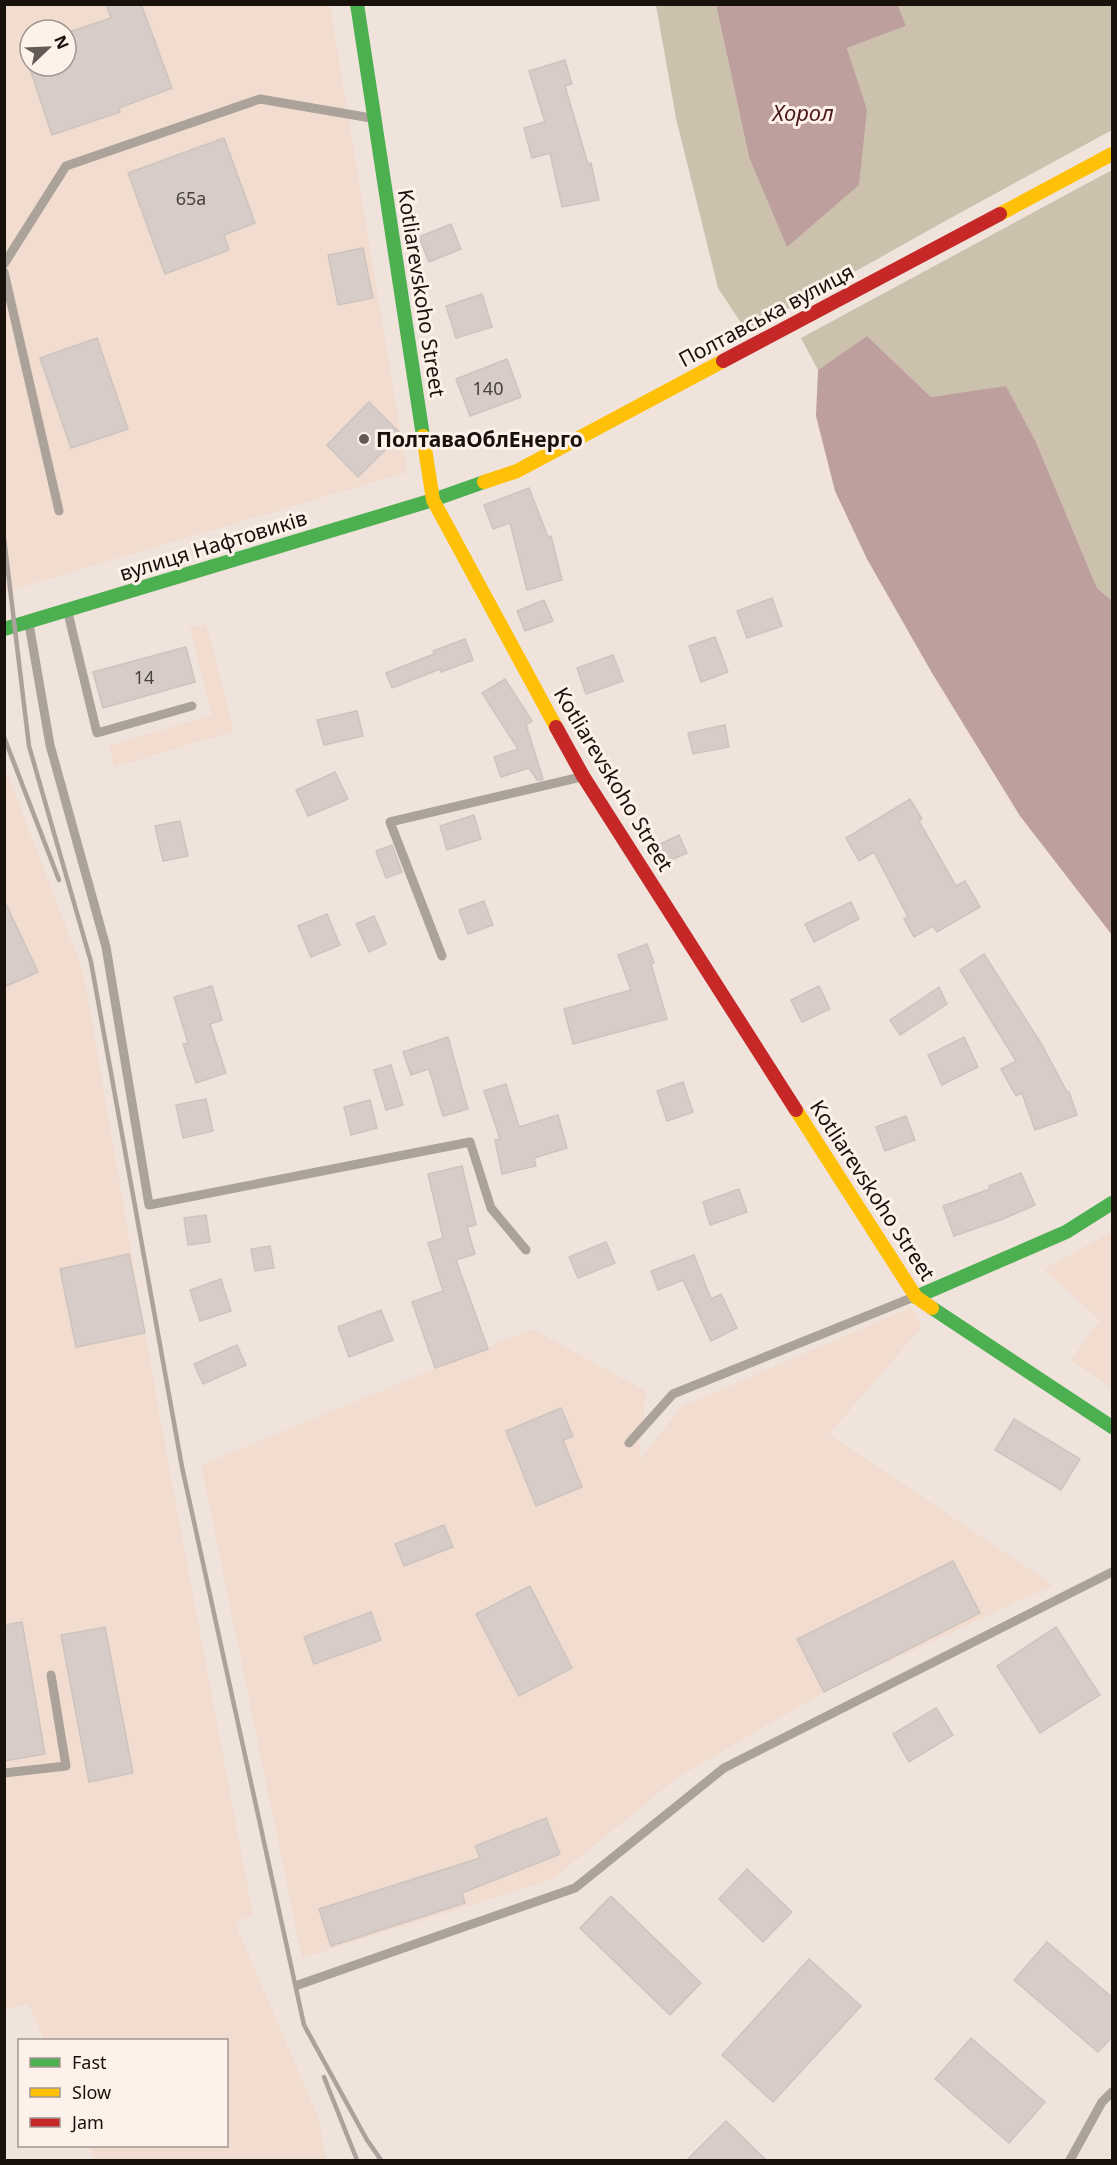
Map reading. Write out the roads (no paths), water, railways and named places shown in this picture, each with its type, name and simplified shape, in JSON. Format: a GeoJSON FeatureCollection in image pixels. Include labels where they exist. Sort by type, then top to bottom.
{"type":"FeatureCollection","features":[{"type":"Feature","properties":{"kind":"street","name":"Kotliarevskoho Street"},"geometry":{"type":"LineString","coordinates":[[357,4],[433,500],[583,776],[916,1297],[1113,1427]]}},
{"type":"Feature","properties":{"kind":"street","name":"Полтавська вулиця"},"geometry":{"type":"LineString","coordinates":[[433,500],[517,471],[1113,154]]}},
{"type":"Feature","properties":{"kind":"street","name":"вулиця Нафтовиків"},"geometry":{"type":"LineString","coordinates":[[4,629],[433,500]]}},
{"type":"Feature","properties":{"kind":"street"},"geometry":{"type":"LineString","coordinates":[[916,1297],[1066,1232],[1113,1203]]}},
{"type":"Feature","properties":{"kind":"lane"},"geometry":{"type":"LineString","coordinates":[[4,264],[66,166],[260,99],[374,118]]}},
{"type":"Feature","properties":{"kind":"lane"},"geometry":{"type":"LineString","coordinates":[[4,272],[59,511]]}},
{"type":"Feature","properties":{"kind":"lane"},"geometry":{"type":"LineString","coordinates":[[68,611],[97,733],[192,706]]}},
{"type":"Feature","properties":{"kind":"lane"},"geometry":{"type":"LineString","coordinates":[[28,622],[50,744],[106,947],[148,1205],[470,1142],[491,1208],[526,1250]]}},
{"type":"Feature","properties":{"kind":"lane"},"geometry":{"type":"LineString","coordinates":[[442,956],[390,822],[583,776]]}},
{"type":"Feature","properties":{"kind":"lane"},"geometry":{"type":"LineString","coordinates":[[629,1443],[673,1394],[916,1297]]}},
{"type":"Feature","properties":{"kind":"lane"},"geometry":{"type":"LineString","coordinates":[[298,1985],[575,1888],[724,1768],[1113,1572]]}},
{"type":"Feature","properties":{"kind":"lane"},"geometry":{"type":"LineString","coordinates":[[4,1773],[66,1766],[51,1675]]}},
{"type":"Feature","properties":{"kind":"lane"},"geometry":{"type":"LineString","coordinates":[[1070,2160],[1102,2102],[1113,2092]]}},
{"type":"Feature","properties":{"kind":"water","name":"Хорол"},"geometry":{"type":"Polygon","coordinates":[[[716,5],[898,5],[906,26],[847,48],[867,109],[859,185],[787,247],[749,157],[716,5]]]}},
{"type":"Feature","properties":{"kind":"water"},"geometry":{"type":"Polygon","coordinates":[[[867,336],[931,397],[1006,386],[1036,442],[1097,588],[1112,601],[1112,935],[1020,816],[932,673],[867,559],[835,491],[816,416],[818,370],[867,336]]]}},
{"type":"Feature","properties":{"kind":"railway"},"geometry":{"type":"LineString","coordinates":[[4,538],[29,746],[91,962],[182,1467],[304,2025],[367,2140],[381,2160]]}},
{"type":"Feature","properties":{"kind":"railway"},"geometry":{"type":"LineString","coordinates":[[4,737],[59,880]]}},
{"type":"Feature","properties":{"kind":"railway"},"geometry":{"type":"LineString","coordinates":[[324,2077],[357,2160]]}},
{"type":"Feature","properties":{"kind":"place","name":"ПолтаваОблЕнерго"},"geometry":{"type":"Point","coordinates":[364,439]}}]}
